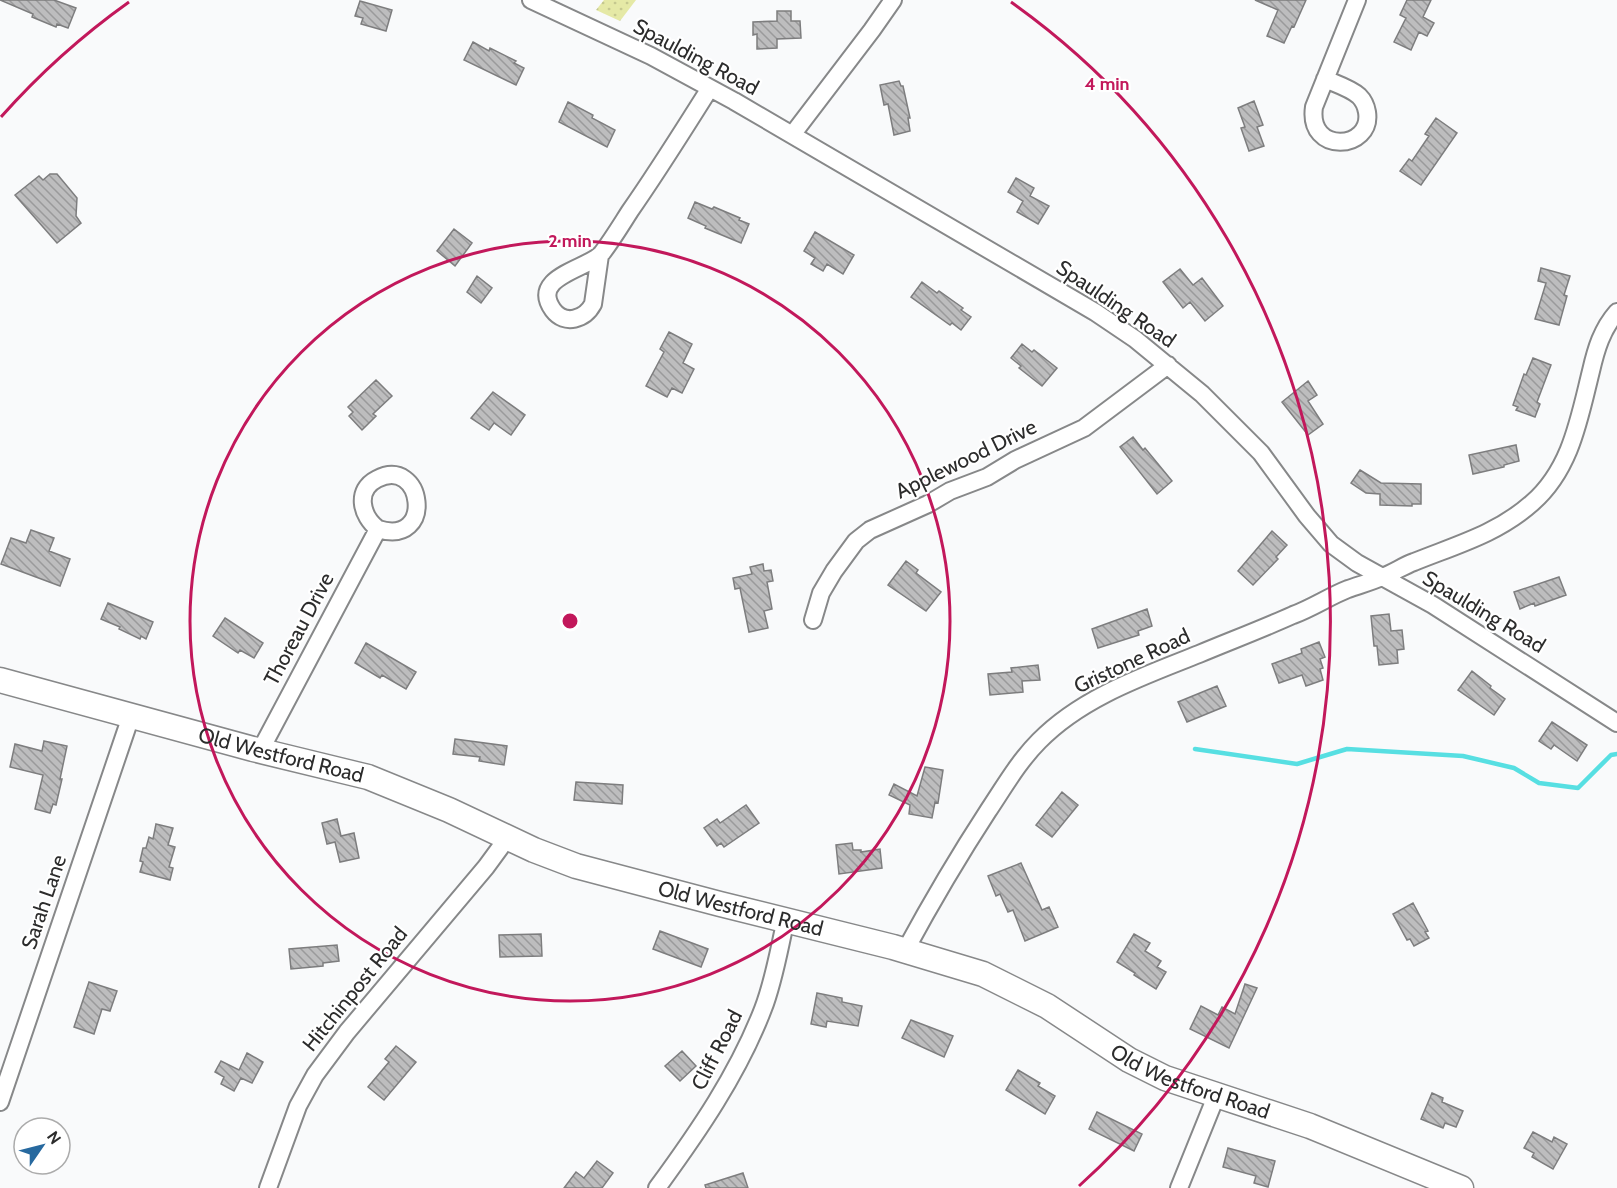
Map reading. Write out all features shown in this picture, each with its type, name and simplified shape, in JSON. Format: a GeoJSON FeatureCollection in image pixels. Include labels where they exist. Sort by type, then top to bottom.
{"type":"FeatureCollection","features":[{"type":"Feature","properties":{"kind":"main road","name":"Old Westford Road"},"geometry":{"type":"LineString","coordinates":[[0,680],[260,751],[368,777],[449,810],[534,850],[576,866],[786,919],[983,974],[1047,1006],[1129,1060],[1165,1078],[1310,1126],[1461,1188]]}},
{"type":"Feature","properties":{"kind":"street","name":"Spaulding Road"},"geometry":{"type":"LineString","coordinates":[[531,0],[651,56],[710,88],[1095,312],[1135,339],[1202,394],[1261,453],[1307,516],[1331,544],[1357,563],[1433,605],[1617,723]]}},
{"type":"Feature","properties":{"kind":"street"},"geometry":{"type":"LineString","coordinates":[[792,135],[893,0]]}},
{"type":"Feature","properties":{"kind":"street"},"geometry":{"type":"LineString","coordinates":[[1325,79],[1357,0]]}},
{"type":"Feature","properties":{"kind":"street"},"geometry":{"type":"LineString","coordinates":[[600,255],[660,168],[710,88]]}},
{"type":"Feature","properties":{"kind":"street","name":"Gristone Road"},"geometry":{"type":"LineString","coordinates":[[905,951],[950,869],[1011,778],[1040,740],[1063,720],[1102,696],[1145,675],[1294,615],[1345,590],[1484,535],[1507,522],[1532,503],[1552,482],[1566,459],[1577,429],[1595,353],[1604,329],[1617,312]]}},
{"type":"Feature","properties":{"kind":"street","name":"Applewood Drive"},"geometry":{"type":"LineString","coordinates":[[813,620],[821,593],[834,570],[856,541],[870,530],[951,491],[987,477],[1015,460],[1084,428],[1168,365]]}},
{"type":"Feature","properties":{"kind":"street","name":"Thoreau Drive"},"geometry":{"type":"LineString","coordinates":[[260,751],[378,529]]}},
{"type":"Feature","properties":{"kind":"street","name":"Sarah Lane"},"geometry":{"type":"LineString","coordinates":[[0,1102],[4,1077],[131,716]]}},
{"type":"Feature","properties":{"kind":"street","name":"Hitchinpost Road"},"geometry":{"type":"LineString","coordinates":[[268,1188],[298,1106],[315,1075],[347,1032],[486,867],[508,837]]}},
{"type":"Feature","properties":{"kind":"street","name":"Cliff Road"},"geometry":{"type":"LineString","coordinates":[[657,1188],[713,1108],[742,1058],[764,1007],[786,919]]}},
{"type":"Feature","properties":{"kind":"street"},"geometry":{"type":"LineString","coordinates":[[1179,1188],[1217,1094]]}},
{"type":"Feature","properties":{"kind":"green space"},"geometry":{"type":"Polygon","coordinates":[[[604,0],[636,0],[620,21],[596,10],[604,0]]]}},
{"type":"Feature","properties":{"kind":"building"},"geometry":{"type":"Polygon","coordinates":[[[0,0],[54,0],[76,8],[68,28],[57,24],[56,27],[0,0]]]}},
{"type":"Feature","properties":{"kind":"building"},"geometry":{"type":"Polygon","coordinates":[[[1255,0],[1306,0],[1284,43],[1267,36],[1278,10],[1255,0]]]}},
{"type":"Feature","properties":{"kind":"building"},"geometry":{"type":"Polygon","coordinates":[[[1407,0],[1431,0],[1423,17],[1434,23],[1427,36],[1419,32],[1411,50],[1394,42],[1406,18],[1400,15],[1407,0]]]}},
{"type":"Feature","properties":{"kind":"building"},"geometry":{"type":"Polygon","coordinates":[[[360,1],[392,10],[386,31],[361,24],[363,18],[355,16],[360,1]]]}},
{"type":"Feature","properties":{"kind":"building"},"geometry":{"type":"Polygon","coordinates":[[[777,11],[791,11],[791,21],[800,21],[801,38],[777,39],[777,48],[757,49],[757,34],[753,35],[753,22],[777,21],[777,11]]]}},
{"type":"Feature","properties":{"kind":"building"},"geometry":{"type":"Polygon","coordinates":[[[473,42],[516,61],[514,63],[524,68],[516,85],[464,60],[473,42]]]}},
{"type":"Feature","properties":{"kind":"building"},"geometry":{"type":"Polygon","coordinates":[[[899,81],[903,86],[910,118],[908,118],[910,131],[894,135],[888,104],[884,105],[880,85],[899,81]]]}},
{"type":"Feature","properties":{"kind":"building"},"geometry":{"type":"Polygon","coordinates":[[[1254,101],[1263,125],[1257,127],[1264,146],[1249,151],[1241,128],[1245,127],[1238,108],[1254,101]]]}},
{"type":"Feature","properties":{"kind":"building"},"geometry":{"type":"Polygon","coordinates":[[[568,102],[615,130],[607,147],[559,122],[568,102]]]}},
{"type":"Feature","properties":{"kind":"building"},"geometry":{"type":"Polygon","coordinates":[[[1436,118],[1457,133],[1421,185],[1400,171],[1409,159],[1412,161],[1429,136],[1425,134],[1436,118]]]}},
{"type":"Feature","properties":{"kind":"building"},"geometry":{"type":"Polygon","coordinates":[[[50,174],[57,174],[77,198],[76,216],[81,223],[57,243],[15,195],[39,176],[43,180],[50,174]]]}},
{"type":"Feature","properties":{"kind":"building"},"geometry":{"type":"Polygon","coordinates":[[[1016,178],[1034,188],[1030,196],[1049,206],[1038,224],[1017,212],[1023,201],[1008,192],[1016,178]]]}},
{"type":"Feature","properties":{"kind":"building"},"geometry":{"type":"Polygon","coordinates":[[[695,202],[712,209],[714,207],[749,224],[741,243],[688,218],[695,202]]]}},
{"type":"Feature","properties":{"kind":"building"},"geometry":{"type":"Polygon","coordinates":[[[454,229],[472,243],[455,266],[437,251],[454,229]]]}},
{"type":"Feature","properties":{"kind":"building"},"geometry":{"type":"Polygon","coordinates":[[[815,232],[854,255],[843,274],[827,264],[823,271],[811,264],[815,258],[804,251],[815,232]]]}},
{"type":"Feature","properties":{"kind":"building"},"geometry":{"type":"Polygon","coordinates":[[[1541,268],[1570,276],[1559,325],[1535,319],[1546,283],[1538,281],[1541,268]]]}},
{"type":"Feature","properties":{"kind":"building"},"geometry":{"type":"Polygon","coordinates":[[[1180,269],[1193,285],[1202,278],[1223,306],[1205,321],[1190,302],[1183,308],[1163,282],[1180,269]]]}},
{"type":"Feature","properties":{"kind":"building"},"geometry":{"type":"Polygon","coordinates":[[[477,276],[492,288],[481,303],[467,292],[477,276]]]}},
{"type":"Feature","properties":{"kind":"building"},"geometry":{"type":"Polygon","coordinates":[[[922,282],[963,308],[961,310],[971,317],[961,330],[952,323],[950,325],[911,297],[922,282]]]}},
{"type":"Feature","properties":{"kind":"building"},"geometry":{"type":"Polygon","coordinates":[[[669,332],[692,344],[683,363],[694,369],[682,393],[672,388],[667,397],[646,386],[664,352],[660,349],[669,332]]]}},
{"type":"Feature","properties":{"kind":"building"},"geometry":{"type":"Polygon","coordinates":[[[1022,344],[1032,352],[1034,350],[1057,368],[1042,386],[1019,368],[1021,366],[1011,358],[1022,344]]]}},
{"type":"Feature","properties":{"kind":"building"},"geometry":{"type":"Polygon","coordinates":[[[1533,358],[1551,365],[1537,402],[1540,404],[1535,417],[1516,410],[1518,407],[1513,405],[1524,374],[1526,375],[1533,358]]]}},
{"type":"Feature","properties":{"kind":"building"},"geometry":{"type":"Polygon","coordinates":[[[376,380],[392,396],[373,414],[376,416],[362,430],[349,416],[353,412],[348,407],[376,380]]]}},
{"type":"Feature","properties":{"kind":"building"},"geometry":{"type":"Polygon","coordinates":[[[1308,381],[1317,395],[1308,401],[1323,424],[1308,435],[1282,402],[1308,381]]]}},
{"type":"Feature","properties":{"kind":"building"},"geometry":{"type":"Polygon","coordinates":[[[493,392],[525,415],[511,435],[494,423],[489,430],[471,418],[493,392]]]}},
{"type":"Feature","properties":{"kind":"building"},"geometry":{"type":"Polygon","coordinates":[[[1133,437],[1172,481],[1157,494],[1120,447],[1133,437]]]}},
{"type":"Feature","properties":{"kind":"building"},"geometry":{"type":"Polygon","coordinates":[[[1516,445],[1519,461],[1473,474],[1469,455],[1516,445]]]}},
{"type":"Feature","properties":{"kind":"building"},"geometry":{"type":"Polygon","coordinates":[[[1360,470],[1381,483],[1421,484],[1421,504],[1380,505],[1380,494],[1366,493],[1351,483],[1360,470]]]}},
{"type":"Feature","properties":{"kind":"building"},"geometry":{"type":"Polygon","coordinates":[[[31,530],[54,538],[49,551],[70,559],[60,586],[1,564],[11,538],[26,543],[31,530]]]}},
{"type":"Feature","properties":{"kind":"building"},"geometry":{"type":"Polygon","coordinates":[[[1272,531],[1287,545],[1276,557],[1278,559],[1253,585],[1238,571],[1272,531]]]}},
{"type":"Feature","properties":{"kind":"building"},"geometry":{"type":"Polygon","coordinates":[[[906,561],[918,570],[916,573],[941,592],[926,611],[888,585],[906,561]]]}},
{"type":"Feature","properties":{"kind":"building"},"geometry":{"type":"Polygon","coordinates":[[[763,564],[764,571],[771,570],[773,581],[767,582],[772,609],[764,611],[768,628],[749,632],[740,588],[735,589],[733,578],[752,574],[750,567],[763,564]]]}},
{"type":"Feature","properties":{"kind":"building"},"geometry":{"type":"Polygon","coordinates":[[[1559,577],[1566,595],[1520,609],[1514,592],[1559,577]]]}},
{"type":"Feature","properties":{"kind":"building"},"geometry":{"type":"Polygon","coordinates":[[[108,603],[153,622],[146,639],[141,636],[140,639],[101,619],[108,603]]]}},
{"type":"Feature","properties":{"kind":"building"},"geometry":{"type":"Polygon","coordinates":[[[1147,609],[1152,626],[1138,631],[1139,635],[1098,648],[1092,629],[1147,609]]]}},
{"type":"Feature","properties":{"kind":"building"},"geometry":{"type":"Polygon","coordinates":[[[1389,614],[1391,631],[1402,630],[1404,649],[1397,650],[1398,663],[1379,665],[1377,646],[1374,646],[1371,616],[1389,614]]]}},
{"type":"Feature","properties":{"kind":"building"},"geometry":{"type":"Polygon","coordinates":[[[225,618],[263,643],[254,658],[240,650],[238,653],[213,636],[225,618]]]}},
{"type":"Feature","properties":{"kind":"building"},"geometry":{"type":"Polygon","coordinates":[[[1319,642],[1325,657],[1320,659],[1323,680],[1306,686],[1302,675],[1279,683],[1272,664],[1302,653],[1301,649],[1319,642]]]}},
{"type":"Feature","properties":{"kind":"building"},"geometry":{"type":"Polygon","coordinates":[[[366,643],[416,672],[406,689],[382,675],[380,678],[355,663],[366,643]]]}},
{"type":"Feature","properties":{"kind":"building"},"geometry":{"type":"Polygon","coordinates":[[[1038,665],[1040,680],[1022,681],[1023,692],[990,695],[988,674],[1012,672],[1011,668],[1038,665]]]}},
{"type":"Feature","properties":{"kind":"building"},"geometry":{"type":"Polygon","coordinates":[[[1472,671],[1505,699],[1494,715],[1458,690],[1472,671]]]}},
{"type":"Feature","properties":{"kind":"building"},"geometry":{"type":"Polygon","coordinates":[[[1217,686],[1226,706],[1187,722],[1178,702],[1217,686]]]}},
{"type":"Feature","properties":{"kind":"building"},"geometry":{"type":"Polygon","coordinates":[[[1552,722],[1587,745],[1577,761],[1554,745],[1551,749],[1539,741],[1552,722]]]}},
{"type":"Feature","properties":{"kind":"building"},"geometry":{"type":"Polygon","coordinates":[[[455,739],[507,746],[504,765],[479,761],[480,757],[453,754],[455,739]]]}},
{"type":"Feature","properties":{"kind":"building"},"geometry":{"type":"Polygon","coordinates":[[[44,741],[67,746],[56,805],[53,804],[50,813],[35,809],[43,775],[10,767],[15,744],[42,751],[44,741]]]}},
{"type":"Feature","properties":{"kind":"building"},"geometry":{"type":"Polygon","coordinates":[[[925,767],[943,770],[938,803],[935,802],[932,818],[909,814],[910,805],[889,795],[894,784],[917,796],[925,767]]]}},
{"type":"Feature","properties":{"kind":"building"},"geometry":{"type":"Polygon","coordinates":[[[576,782],[623,785],[622,804],[574,800],[576,782]]]}},
{"type":"Feature","properties":{"kind":"building"},"geometry":{"type":"Polygon","coordinates":[[[1062,792],[1078,805],[1052,837],[1036,825],[1062,792]]]}},
{"type":"Feature","properties":{"kind":"building"},"geometry":{"type":"Polygon","coordinates":[[[746,805],[759,823],[724,847],[721,843],[717,846],[704,828],[717,819],[720,823],[746,805]]]}},
{"type":"Feature","properties":{"kind":"building"},"geometry":{"type":"Polygon","coordinates":[[[337,819],[341,836],[354,833],[359,858],[340,862],[335,842],[327,844],[322,823],[337,819]]]}},
{"type":"Feature","properties":{"kind":"building"},"geometry":{"type":"Polygon","coordinates":[[[156,824],[173,828],[168,845],[175,847],[169,867],[173,868],[170,880],[140,872],[143,848],[146,848],[149,837],[153,839],[156,824]]]}},
{"type":"Feature","properties":{"kind":"building"},"geometry":{"type":"Polygon","coordinates":[[[852,843],[853,850],[861,850],[861,852],[880,849],[882,868],[839,874],[836,845],[852,843]]]}},
{"type":"Feature","properties":{"kind":"building"},"geometry":{"type":"Polygon","coordinates":[[[1021,863],[1042,910],[1049,907],[1058,927],[1025,941],[1013,910],[1008,912],[1000,894],[996,896],[988,876],[1021,863]]]}},
{"type":"Feature","properties":{"kind":"building"},"geometry":{"type":"Polygon","coordinates":[[[1413,903],[1428,931],[1425,932],[1429,938],[1414,946],[1410,939],[1407,940],[1393,914],[1413,903]]]}},
{"type":"Feature","properties":{"kind":"building"},"geometry":{"type":"Polygon","coordinates":[[[660,931],[708,949],[701,967],[653,949],[660,931]]]}},
{"type":"Feature","properties":{"kind":"building"},"geometry":{"type":"Polygon","coordinates":[[[541,934],[542,956],[500,957],[499,935],[541,934]]]}},
{"type":"Feature","properties":{"kind":"building"},"geometry":{"type":"Polygon","coordinates":[[[1134,934],[1150,943],[1145,951],[1161,961],[1157,967],[1166,972],[1156,989],[1117,962],[1134,934]]]}},
{"type":"Feature","properties":{"kind":"building"},"geometry":{"type":"Polygon","coordinates":[[[337,945],[339,961],[323,963],[323,966],[291,969],[289,949],[337,945]]]}},
{"type":"Feature","properties":{"kind":"building"},"geometry":{"type":"Polygon","coordinates":[[[89,982],[117,991],[110,1011],[102,1009],[94,1034],[74,1027],[89,982]]]}},
{"type":"Feature","properties":{"kind":"building"},"geometry":{"type":"Polygon","coordinates":[[[1245,984],[1257,988],[1229,1048],[1190,1029],[1201,1006],[1218,1015],[1222,1007],[1235,1014],[1245,984]]]}},
{"type":"Feature","properties":{"kind":"building"},"geometry":{"type":"Polygon","coordinates":[[[817,993],[842,998],[842,1002],[862,1006],[858,1026],[827,1021],[826,1027],[811,1024],[817,993]]]}},
{"type":"Feature","properties":{"kind":"building"},"geometry":{"type":"Polygon","coordinates":[[[911,1020],[953,1036],[944,1057],[902,1038],[911,1020]]]}},
{"type":"Feature","properties":{"kind":"building"},"geometry":{"type":"Polygon","coordinates":[[[396,1046],[416,1062],[384,1100],[368,1087],[389,1062],[385,1059],[396,1046]]]}},
{"type":"Feature","properties":{"kind":"building"},"geometry":{"type":"Polygon","coordinates":[[[682,1051],[696,1066],[680,1081],[665,1066],[682,1051]]]}},
{"type":"Feature","properties":{"kind":"building"},"geometry":{"type":"Polygon","coordinates":[[[247,1053],[263,1062],[252,1083],[241,1078],[234,1091],[221,1084],[224,1077],[215,1072],[221,1061],[239,1070],[247,1053]]]}},
{"type":"Feature","properties":{"kind":"building"},"geometry":{"type":"Polygon","coordinates":[[[1018,1070],[1040,1083],[1038,1086],[1055,1096],[1045,1114],[1006,1090],[1018,1070]]]}},
{"type":"Feature","properties":{"kind":"building"},"geometry":{"type":"Polygon","coordinates":[[[1432,1093],[1443,1098],[1442,1102],[1463,1111],[1456,1127],[1445,1123],[1443,1128],[1421,1119],[1432,1093]]]}},
{"type":"Feature","properties":{"kind":"building"},"geometry":{"type":"Polygon","coordinates":[[[1097,1112],[1142,1134],[1134,1151],[1089,1129],[1097,1112]]]}},
{"type":"Feature","properties":{"kind":"building"},"geometry":{"type":"Polygon","coordinates":[[[1533,1132],[1552,1142],[1554,1137],[1567,1144],[1553,1169],[1532,1157],[1534,1153],[1524,1148],[1533,1132]]]}},
{"type":"Feature","properties":{"kind":"building"},"geometry":{"type":"Polygon","coordinates":[[[1228,1148],[1275,1161],[1268,1187],[1254,1183],[1256,1176],[1223,1167],[1228,1148]]]}},
{"type":"Feature","properties":{"kind":"building"},"geometry":{"type":"Polygon","coordinates":[[[597,1161],[613,1173],[602,1188],[564,1188],[576,1172],[584,1178],[597,1161]]]}},
{"type":"Feature","properties":{"kind":"building"},"geometry":{"type":"Polygon","coordinates":[[[743,1173],[748,1188],[706,1188],[705,1185],[743,1173]]]}},
{"type":"Feature","properties":{"kind":"waterway"},"geometry":{"type":"LineString","coordinates":[[1195,749],[1297,764],[1347,749],[1463,756],[1514,768],[1539,783],[1578,788],[1611,755],[1617,754]]}}]}
